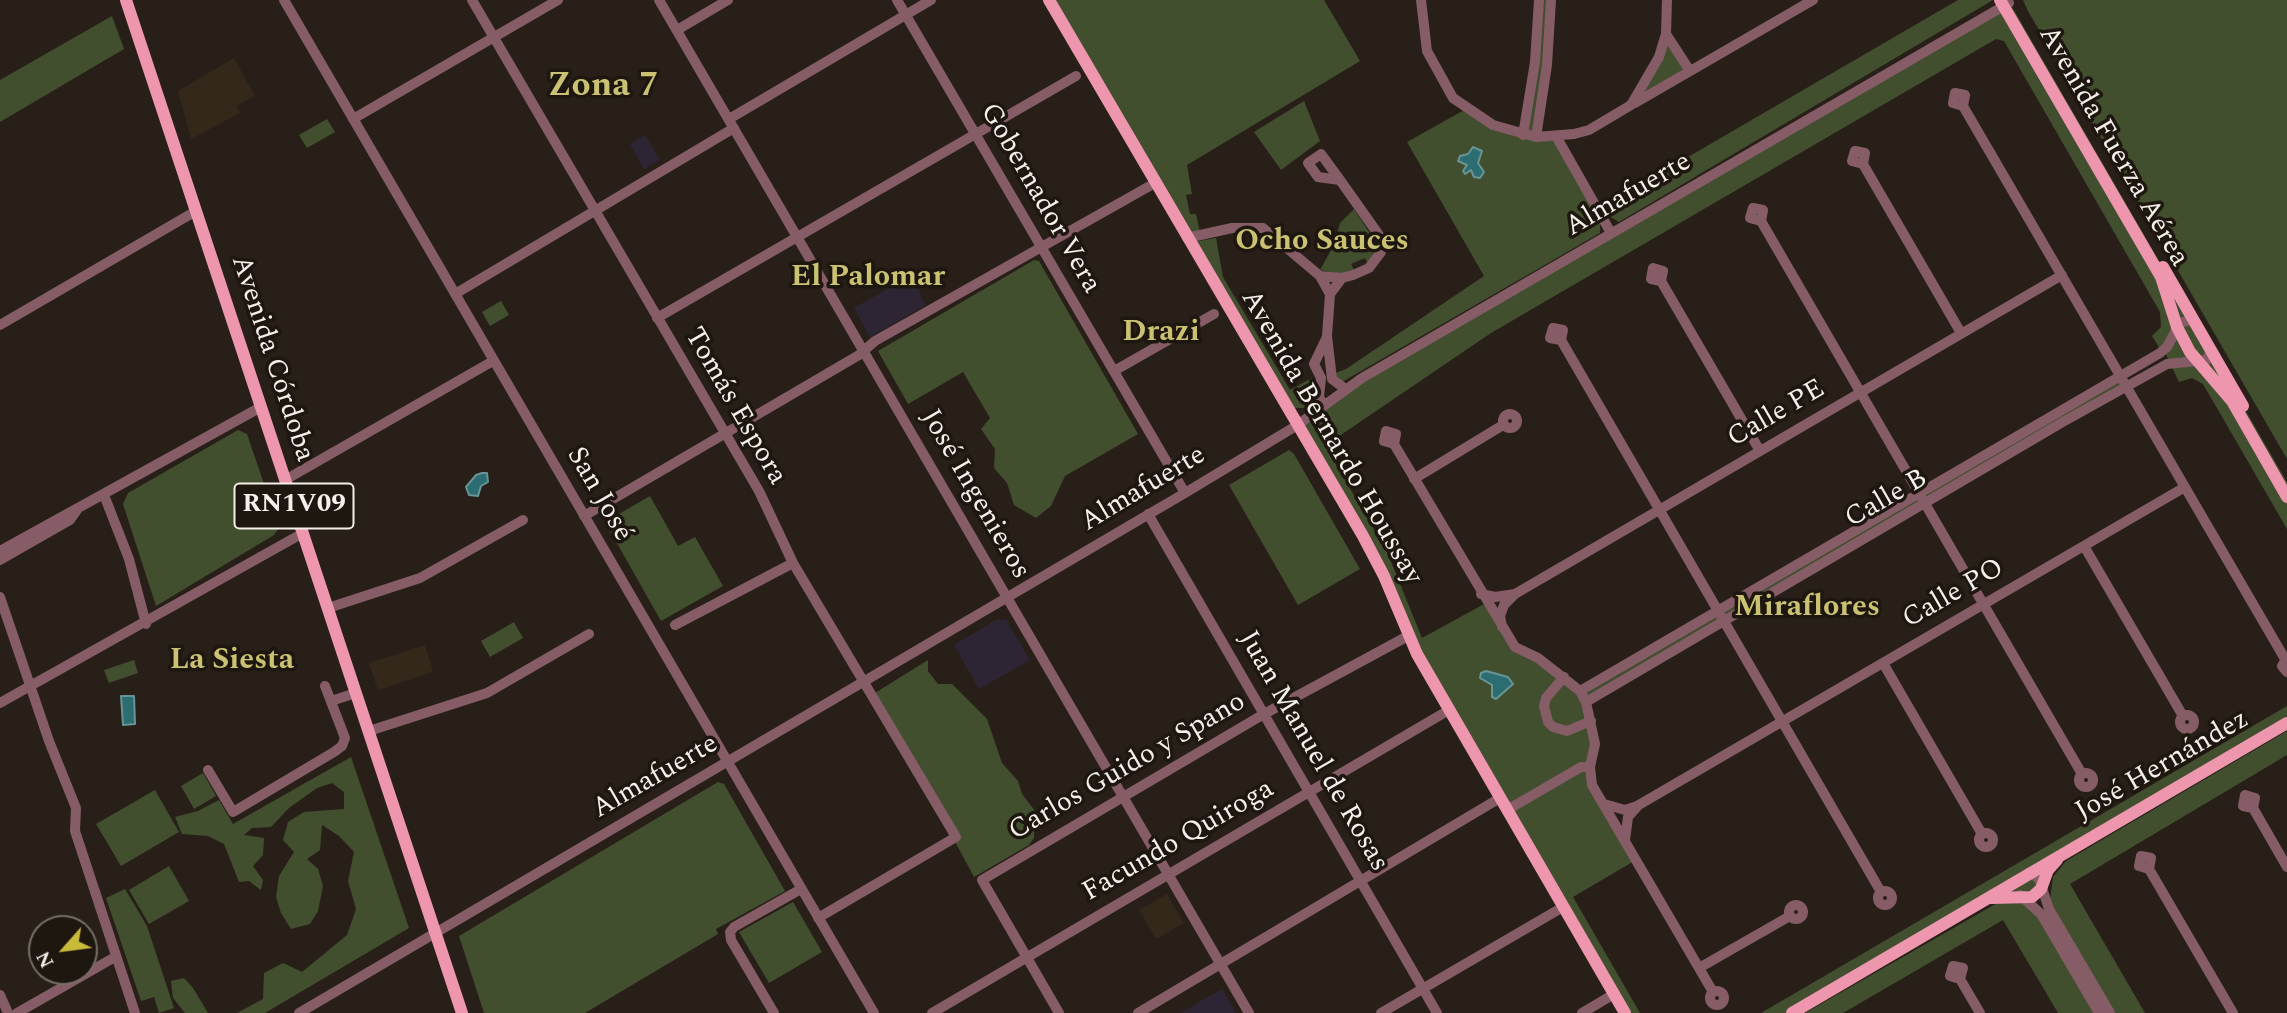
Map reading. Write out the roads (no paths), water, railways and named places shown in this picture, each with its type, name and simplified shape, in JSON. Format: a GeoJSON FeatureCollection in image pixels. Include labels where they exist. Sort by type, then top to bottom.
{"type":"FeatureCollection","features":[{"type":"Feature","properties":{"kind":"main road","name":"Avenida Córdoba"},"geometry":{"type":"LineString","coordinates":[[125,0],[463,1013]]}},
{"type":"Feature","properties":{"kind":"main road","name":"Avenida Bernardo Houssay"},"geometry":{"type":"LineString","coordinates":[[1049,0],[1384,576],[1408,636],[1625,1013]]}},
{"type":"Feature","properties":{"kind":"main road","name":"Avenida Fuerza Aérea"},"geometry":{"type":"LineString","coordinates":[[2005,2],[2287,482]]}},
{"type":"Feature","properties":{"kind":"main road","name":"Avenida Fuerza Aérea"},"geometry":{"type":"LineString","coordinates":[[2005,2],[2161,277],[2176,327],[2197,363],[2232,401],[2287,497]]}},
{"type":"Feature","properties":{"kind":"main road","name":"José Hernández"},"geometry":{"type":"LineString","coordinates":[[1792,1013],[2287,723]]}},
{"type":"Feature","properties":{"kind":"main road","name":"José Hernández"},"geometry":{"type":"LineString","coordinates":[[1987,899],[2037,894],[2048,870],[2064,853]]}},
{"type":"Feature","properties":{"kind":"street","name":"San José"},"geometry":{"type":"LineString","coordinates":[[284,0],[874,1013]]}},
{"type":"Feature","properties":{"kind":"street","name":"Tomás Espora"},"geometry":{"type":"LineString","coordinates":[[472,0],[758,491],[793,563],[956,837],[818,918]]}},
{"type":"Feature","properties":{"kind":"street"},"geometry":{"type":"LineString","coordinates":[[354,120],[558,0]]}},
{"type":"Feature","properties":{"kind":"street","name":"José Ingenieros"},"geometry":{"type":"LineString","coordinates":[[659,0],[1249,1013]]}},
{"type":"Feature","properties":{"kind":"street"},"geometry":{"type":"LineString","coordinates":[[677,30],[728,0]]}},
{"type":"Feature","properties":{"kind":"street","name":"Gobernador Vera"},"geometry":{"type":"LineString","coordinates":[[897,0],[1185,493]]}},
{"type":"Feature","properties":{"kind":"street"},"geometry":{"type":"LineString","coordinates":[[455,294],[594,211],[930,0]]}},
{"type":"Feature","properties":{"kind":"street"},"geometry":{"type":"LineString","coordinates":[[1421,0],[1427,51],[1446,89],[1480,119],[1505,131],[1523,135],[1539,133],[1556,136],[1589,130],[1813,0]]}},
{"type":"Feature","properties":{"kind":"street"},"geometry":{"type":"LineString","coordinates":[[1631,105],[1660,57],[1667,34],[1667,0]]}},
{"type":"Feature","properties":{"kind":"street","name":"Almafuerte"},"geometry":{"type":"LineString","coordinates":[[299,1013],[1185,493],[1296,426],[1345,388],[2005,2]]}},
{"type":"Feature","properties":{"kind":"street"},"geometry":{"type":"LineString","coordinates":[[1523,135],[1535,62],[1539,3],[1551,3],[1539,133]]}},
{"type":"Feature","properties":{"kind":"street"},"geometry":{"type":"LineString","coordinates":[[1667,34],[1690,71]]}},
{"type":"Feature","properties":{"kind":"street"},"geometry":{"type":"LineString","coordinates":[[657,318],[1076,76]]}},
{"type":"Feature","properties":{"kind":"street"},"geometry":{"type":"LineString","coordinates":[[1963,106],[2286,658],[2282,666],[2287,672]]}},
{"type":"Feature","properties":{"kind":"street"},"geometry":{"type":"LineString","coordinates":[[1556,136],[1611,233]]}},
{"type":"Feature","properties":{"kind":"street"},"geometry":{"type":"LineString","coordinates":[[1863,163],[1961,333]]}},
{"type":"Feature","properties":{"kind":"street"},"geometry":{"type":"LineString","coordinates":[[1320,276],[1342,278],[1369,268],[1378,260],[1382,243],[1340,180]]}},
{"type":"Feature","properties":{"kind":"street"},"geometry":{"type":"LineString","coordinates":[[584,516],[725,434],[863,351],[875,341],[1155,183]]}},
{"type":"Feature","properties":{"kind":"street"},"geometry":{"type":"LineString","coordinates":[[0,325],[196,211]]}},
{"type":"Feature","properties":{"kind":"street"},"geometry":{"type":"LineString","coordinates":[[1761,221],[2082,774]]}},
{"type":"Feature","properties":{"kind":"street"},"geometry":{"type":"LineString","coordinates":[[1187,238],[1232,228],[1264,228],[1320,276],[1330,294]]}},
{"type":"Feature","properties":{"kind":"street","name":"Calle PE"},"geometry":{"type":"LineString","coordinates":[[1515,594],[2062,275]]}},
{"type":"Feature","properties":{"kind":"street"},"geometry":{"type":"LineString","coordinates":[[1332,379],[1327,337],[1330,294],[1342,278]]}},
{"type":"Feature","properties":{"kind":"street"},"geometry":{"type":"LineString","coordinates":[[1661,281],[1760,451]]}},
{"type":"Feature","properties":{"kind":"street"},"geometry":{"type":"LineString","coordinates":[[1114,371],[1214,314]]}},
{"type":"Feature","properties":{"kind":"street"},"geometry":{"type":"LineString","coordinates":[[2176,327],[2184,321],[2195,323]]}},
{"type":"Feature","properties":{"kind":"street","name":"Calle B"},"geometry":{"type":"LineString","coordinates":[[1580,691],[2167,347],[2176,327]]}},
{"type":"Feature","properties":{"kind":"street"},"geometry":{"type":"LineString","coordinates":[[1323,404],[1320,397],[1321,378],[1314,364],[1327,337]]}},
{"type":"Feature","properties":{"kind":"street"},"geometry":{"type":"LineString","coordinates":[[1561,340],[1881,892]]}},
{"type":"Feature","properties":{"kind":"street"},"geometry":{"type":"LineString","coordinates":[[2197,363],[2207,360],[2211,350]]}},
{"type":"Feature","properties":{"kind":"street"},"geometry":{"type":"LineString","coordinates":[[285,480],[494,360]]}},
{"type":"Feature","properties":{"kind":"street","name":"Calle B"},"geometry":{"type":"LineString","coordinates":[[1586,702],[2167,364],[2183,360],[2197,363]]}},
{"type":"Feature","properties":{"kind":"street"},"geometry":{"type":"LineString","coordinates":[[1321,378],[1332,379],[1345,388]]}},
{"type":"Feature","properties":{"kind":"street"},"geometry":{"type":"LineString","coordinates":[[0,551],[66,512],[77,510],[261,407]]}},
{"type":"Feature","properties":{"kind":"street"},"geometry":{"type":"LineString","coordinates":[[1414,479],[1503,425]]}},
{"type":"Feature","properties":{"kind":"street"},"geometry":{"type":"LineString","coordinates":[[1394,444],[1503,631],[1515,647],[1538,658],[1580,691],[1586,702],[1595,744],[1590,767],[1592,785],[1713,992]]}},
{"type":"Feature","properties":{"kind":"street","name":"Calle PO"},"geometry":{"type":"LineString","coordinates":[[1637,806],[2185,487]]}},
{"type":"Feature","properties":{"kind":"street"},"geometry":{"type":"LineString","coordinates":[[104,495],[129,559],[146,624]]}},
{"type":"Feature","properties":{"kind":"street"},"geometry":{"type":"LineString","coordinates":[[0,560],[70,520],[77,510]]}},
{"type":"Feature","properties":{"kind":"street","name":"Juan Manuel de Rosas"},"geometry":{"type":"LineString","coordinates":[[1148,514],[1437,1013]]}},
{"type":"Feature","properties":{"kind":"street"},"geometry":{"type":"LineString","coordinates":[[328,608],[420,578],[523,520]]}},
{"type":"Feature","properties":{"kind":"street"},"geometry":{"type":"LineString","coordinates":[[0,703],[146,624],[303,533]]}},
{"type":"Feature","properties":{"kind":"street"},"geometry":{"type":"LineString","coordinates":[[2084,546],[2183,716]]}},
{"type":"Feature","properties":{"kind":"street"},"geometry":{"type":"LineString","coordinates":[[675,625],[793,563]]}},
{"type":"Feature","properties":{"kind":"street"},"geometry":{"type":"LineString","coordinates":[[1481,594],[1495,597],[1515,594]]}},
{"type":"Feature","properties":{"kind":"street"},"geometry":{"type":"LineString","coordinates":[[1503,631],[1500,616],[1504,605],[1515,594]]}},
{"type":"Feature","properties":{"kind":"street"},"geometry":{"type":"LineString","coordinates":[[0,597],[49,740],[76,808],[75,831],[108,924],[115,957],[135,1013]]}},
{"type":"Feature","properties":{"kind":"street"},"geometry":{"type":"LineString","coordinates":[[369,731],[487,693],[589,634]]}},
{"type":"Feature","properties":{"kind":"street","name":"Carlos Guido y Spano"},"geometry":{"type":"LineString","coordinates":[[1027,957],[982,880],[1264,714],[1408,636]]}},
{"type":"Feature","properties":{"kind":"street"},"geometry":{"type":"LineString","coordinates":[[1883,663],[1982,834]]}},
{"type":"Feature","properties":{"kind":"street"},"geometry":{"type":"LineString","coordinates":[[1564,677],[1546,698],[1544,706],[1548,722],[1567,731],[1591,721]]}},
{"type":"Feature","properties":{"kind":"street"},"geometry":{"type":"LineString","coordinates":[[208,770],[233,812],[342,746],[345,738],[326,685]]}},
{"type":"Feature","properties":{"kind":"street"},"geometry":{"type":"LineString","coordinates":[[331,701],[356,693]]}},
{"type":"Feature","properties":{"kind":"street","name":"Facundo Quiroga"},"geometry":{"type":"LineString","coordinates":[[932,1013],[1449,710]]}},
{"type":"Feature","properties":{"kind":"street"},"geometry":{"type":"LineString","coordinates":[[1507,810],[1581,767],[1590,767]]}},
{"type":"Feature","properties":{"kind":"street"},"geometry":{"type":"LineString","coordinates":[[1138,1013],[1500,798]]}},
{"type":"Feature","properties":{"kind":"street"},"geometry":{"type":"LineString","coordinates":[[1603,804],[1625,810],[1637,806]]}},
{"type":"Feature","properties":{"kind":"street"},"geometry":{"type":"LineString","coordinates":[[1625,841],[1628,817],[1637,806]]}},
{"type":"Feature","properties":{"kind":"street"},"geometry":{"type":"LineString","coordinates":[[2253,808],[2287,867]]}},
{"type":"Feature","properties":{"kind":"street"},"geometry":{"type":"LineString","coordinates":[[2149,869],[2233,1013]]}},
{"type":"Feature","properties":{"kind":"street"},"geometry":{"type":"LineString","coordinates":[[2030,873],[2035,874],[2042,884],[2049,909],[2110,1013]]}},
{"type":"Feature","properties":{"kind":"street"},"geometry":{"type":"LineString","coordinates":[[2016,880],[2018,892],[2041,914],[2099,1013]]}},
{"type":"Feature","properties":{"kind":"street"},"geometry":{"type":"LineString","coordinates":[[774,1013],[730,940],[730,932],[734,927],[801,889]]}},
{"type":"Feature","properties":{"kind":"street"},"geometry":{"type":"LineString","coordinates":[[1381,1013],[1563,906]]}},
{"type":"Feature","properties":{"kind":"street"},"geometry":{"type":"LineString","coordinates":[[1699,968],[1790,916]]}},
{"type":"Feature","properties":{"kind":"street"},"geometry":{"type":"LineString","coordinates":[[17,1013],[115,957]]}},
{"type":"Feature","properties":{"kind":"street"},"geometry":{"type":"LineString","coordinates":[[1027,957],[1059,1013]]}},
{"type":"Feature","properties":{"kind":"street"},"geometry":{"type":"LineString","coordinates":[[1960,979],[1980,1013]]}},
{"type":"Feature","properties":{"kind":"street"},"geometry":{"type":"LineString","coordinates":[[1582,1013],[1614,994]]}},
{"type":"Feature","properties":{"kind":"street"},"geometry":{"type":"LineString","coordinates":[[0,995],[8,1013]]}},
{"type":"Feature","properties":{"kind":"water"},"geometry":{"type":"Polygon","coordinates":[[[1473,147],[1482,151],[1478,163],[1484,172],[1480,178],[1474,177],[1471,170],[1465,174],[1463,171],[1467,165],[1458,161],[1460,156],[1468,154],[1473,147]]]}},
{"type":"Feature","properties":{"kind":"water"},"geometry":{"type":"Polygon","coordinates":[[[487,473],[488,482],[481,486],[478,496],[469,495],[466,487],[476,475],[487,473]]]}},
{"type":"Feature","properties":{"kind":"water"},"geometry":{"type":"Polygon","coordinates":[[[1486,671],[1508,677],[1513,684],[1496,699],[1492,697],[1492,685],[1480,678],[1481,673],[1486,671]]]}},
{"type":"Feature","properties":{"kind":"water"},"geometry":{"type":"Polygon","coordinates":[[[121,696],[134,696],[135,724],[123,725],[121,696]]]}},
{"type":"Feature","properties":{"kind":"district","name":"Zona 7"},"geometry":{"type":"Point","coordinates":[603,88]}},
{"type":"Feature","properties":{"kind":"district","name":"Ocho Sauces"},"geometry":{"type":"Point","coordinates":[1322,243]}},
{"type":"Feature","properties":{"kind":"district","name":"El Palomar"},"geometry":{"type":"Point","coordinates":[868,279]}},
{"type":"Feature","properties":{"kind":"district","name":"Drazi"},"geometry":{"type":"Point","coordinates":[1161,334]}},
{"type":"Feature","properties":{"kind":"district","name":"Miraflores"},"geometry":{"type":"Point","coordinates":[1807,609]}},
{"type":"Feature","properties":{"kind":"district","name":"La Siesta"},"geometry":{"type":"Point","coordinates":[232,662]}}]}
